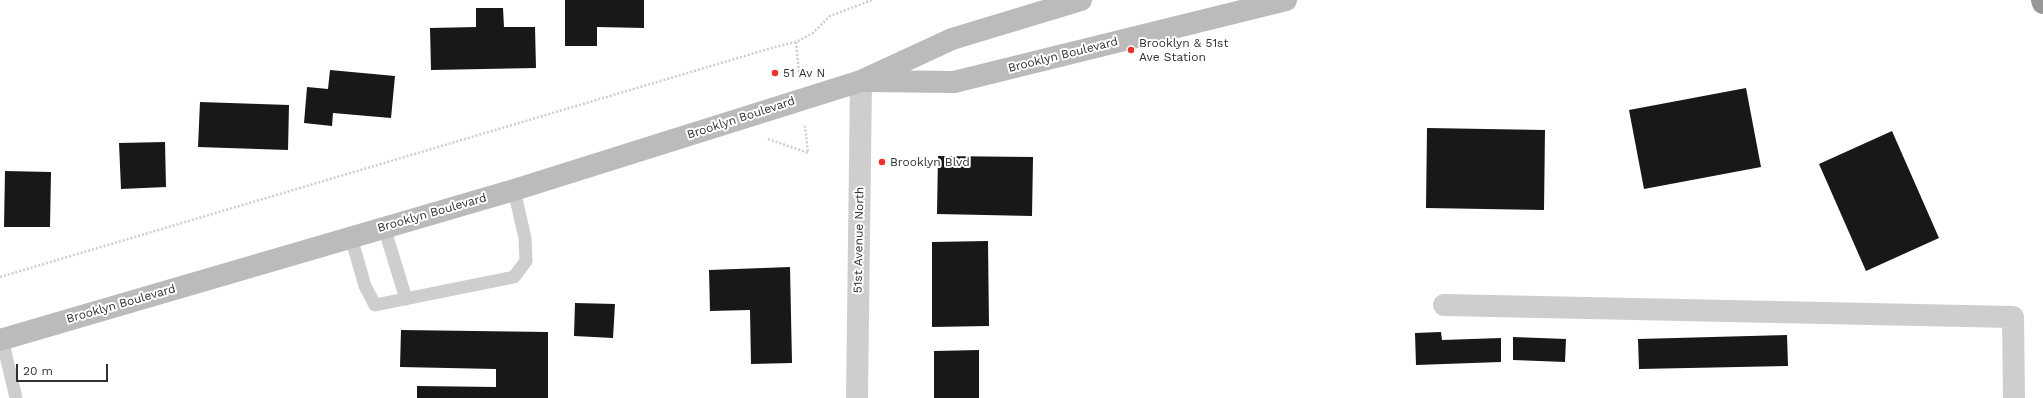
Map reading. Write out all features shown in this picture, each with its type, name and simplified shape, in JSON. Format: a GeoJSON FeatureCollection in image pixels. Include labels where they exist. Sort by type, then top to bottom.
{"type":"FeatureCollection","features":[{"type":"Feature","properties":{"kind":"main road","name":"Brooklyn Boulevard"},"geometry":{"type":"LineString","coordinates":[[1,340],[514,190],[861,81],[952,39],[1081,0]]}},
{"type":"Feature","properties":{"kind":"main road","name":"Brooklyn Boulevard"},"geometry":{"type":"LineString","coordinates":[[861,81],[954,82],[1286,0]]}},
{"type":"Feature","properties":{"kind":"street","name":"51st Avenue North"},"geometry":{"type":"LineString","coordinates":[[857,398],[861,81]]}},
{"type":"Feature","properties":{"kind":"street"},"geometry":{"type":"LineString","coordinates":[[1444,305],[2013,317],[2014,398]]}},
{"type":"Feature","properties":{"kind":"lane"},"geometry":{"type":"LineString","coordinates":[[351,237],[365,286],[375,305],[514,277],[526,261],[525,238],[514,190]]}},
{"type":"Feature","properties":{"kind":"lane"},"geometry":{"type":"LineString","coordinates":[[384,227],[406,298]]}},
{"type":"Feature","properties":{"kind":"lane"},"geometry":{"type":"LineString","coordinates":[[1,340],[16,398]]}},
{"type":"Feature","properties":{"kind":"path"},"geometry":{"type":"LineString","coordinates":[[0,277],[768,49],[796,42],[813,32],[830,16],[872,0]]}},
{"type":"Feature","properties":{"kind":"building"},"geometry":{"type":"Polygon","coordinates":[[[565,0],[644,0],[644,28],[597,27],[597,46],[565,46],[565,0]]]}},
{"type":"Feature","properties":{"kind":"building"},"geometry":{"type":"Polygon","coordinates":[[[476,8],[503,8],[504,27],[535,27],[536,68],[431,70],[430,28],[476,27],[476,8]]]}},
{"type":"Feature","properties":{"kind":"building"},"geometry":{"type":"Polygon","coordinates":[[[330,70],[395,76],[391,118],[333,113],[332,126],[304,123],[307,87],[328,89],[330,70]]]}},
{"type":"Feature","properties":{"kind":"building"},"geometry":{"type":"Polygon","coordinates":[[[1746,88],[1761,167],[1644,189],[1629,110],[1746,88]]]}},
{"type":"Feature","properties":{"kind":"building"},"geometry":{"type":"Polygon","coordinates":[[[200,102],[289,105],[288,150],[198,147],[200,102]]]}},
{"type":"Feature","properties":{"kind":"building"},"geometry":{"type":"Polygon","coordinates":[[[1427,128],[1545,130],[1544,210],[1426,208],[1427,128]]]}},
{"type":"Feature","properties":{"kind":"building"},"geometry":{"type":"Polygon","coordinates":[[[1892,131],[1939,238],[1866,271],[1819,164],[1892,131]]]}},
{"type":"Feature","properties":{"kind":"building"},"geometry":{"type":"Polygon","coordinates":[[[165,142],[166,187],[121,189],[119,143],[165,142]]]}},
{"type":"Feature","properties":{"kind":"building"},"geometry":{"type":"Polygon","coordinates":[[[938,156],[1033,157],[1032,216],[937,214],[938,156]]]}},
{"type":"Feature","properties":{"kind":"building"},"geometry":{"type":"Polygon","coordinates":[[[5,171],[51,172],[50,227],[4,227],[5,171]]]}},
{"type":"Feature","properties":{"kind":"building"},"geometry":{"type":"Polygon","coordinates":[[[988,241],[989,326],[932,327],[932,242],[988,241]]]}},
{"type":"Feature","properties":{"kind":"building"},"geometry":{"type":"Polygon","coordinates":[[[790,267],[792,363],[751,364],[750,310],[710,311],[709,270],[790,267]]]}},
{"type":"Feature","properties":{"kind":"building"},"geometry":{"type":"Polygon","coordinates":[[[575,303],[615,304],[613,338],[574,336],[575,303]]]}},
{"type":"Feature","properties":{"kind":"building"},"geometry":{"type":"Polygon","coordinates":[[[401,330],[548,332],[548,398],[417,398],[417,386],[496,387],[496,369],[400,367],[401,330]]]}},
{"type":"Feature","properties":{"kind":"building"},"geometry":{"type":"Polygon","coordinates":[[[1441,332],[1442,340],[1501,338],[1501,362],[1416,365],[1415,333],[1441,332]]]}},
{"type":"Feature","properties":{"kind":"building"},"geometry":{"type":"Polygon","coordinates":[[[1787,335],[1788,366],[1639,369],[1638,339],[1787,335]]]}},
{"type":"Feature","properties":{"kind":"building"},"geometry":{"type":"Polygon","coordinates":[[[1513,337],[1566,339],[1565,362],[1513,360],[1513,337]]]}},
{"type":"Feature","properties":{"kind":"building"},"geometry":{"type":"Polygon","coordinates":[[[979,350],[979,398],[934,398],[934,351],[979,350]]]}},
{"type":"Feature","properties":{"kind":"place","name":"Brooklyn & 51st Ave Station"},"geometry":{"type":"Point","coordinates":[1131,50]}},
{"type":"Feature","properties":{"kind":"place","name":"51 Av N"},"geometry":{"type":"Point","coordinates":[775,73]}},
{"type":"Feature","properties":{"kind":"place","name":"Brooklyn Blvd"},"geometry":{"type":"Point","coordinates":[882,162]}}]}
